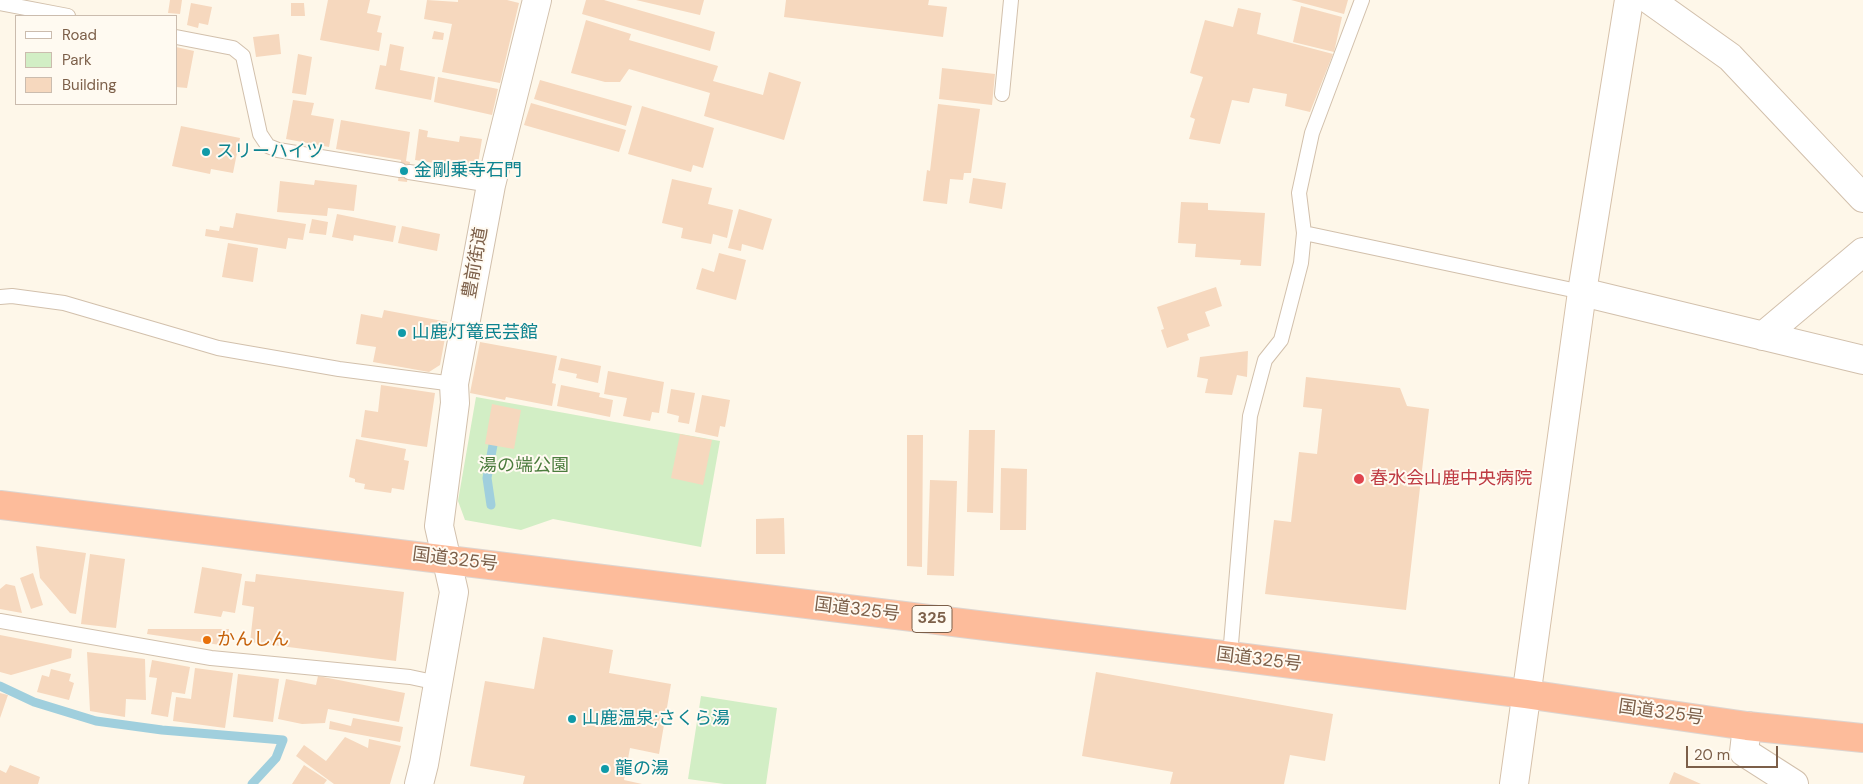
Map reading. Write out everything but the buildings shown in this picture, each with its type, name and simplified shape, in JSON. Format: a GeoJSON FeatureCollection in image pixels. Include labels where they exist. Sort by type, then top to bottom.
{"type":"FeatureCollection","features":[{"type":"Feature","properties":{"kind":"highway","name":"国道325号"},"geometry":{"type":"LineString","coordinates":[[0,505],[1230,656],[1526,694],[1747,726],[1863,738]]}},
{"type":"Feature","properties":{"kind":"street","name":"豊前街道"},"geometry":{"type":"LineString","coordinates":[[419,784],[454,592],[439,526],[455,403],[454,384],[490,186],[537,0]]}},
{"type":"Feature","properties":{"kind":"street"},"geometry":{"type":"LineString","coordinates":[[1514,784],[1582,292],[1629,0]]}},
{"type":"Feature","properties":{"kind":"street"},"geometry":{"type":"LineString","coordinates":[[1650,0],[1730,57],[1863,198]]}},
{"type":"Feature","properties":{"kind":"street"},"geometry":{"type":"LineString","coordinates":[[1763,336],[1863,252]]}},
{"type":"Feature","properties":{"kind":"street"},"geometry":{"type":"LineString","coordinates":[[1582,292],[1863,360]]}},
{"type":"Feature","properties":{"kind":"street"},"geometry":{"type":"LineString","coordinates":[[1747,726],[1744,752],[1794,784]]}},
{"type":"Feature","properties":{"kind":"lane"},"geometry":{"type":"LineString","coordinates":[[1002,94],[1011,0]]}},
{"type":"Feature","properties":{"kind":"lane"},"geometry":{"type":"LineString","coordinates":[[1230,656],[1250,416],[1266,360],[1281,340],[1301,263],[1304,233],[1299,193],[1312,133],[1362,0]]}},
{"type":"Feature","properties":{"kind":"lane"},"geometry":{"type":"LineString","coordinates":[[0,3],[63,15]]}},
{"type":"Feature","properties":{"kind":"lane"},"geometry":{"type":"LineString","coordinates":[[178,37],[233,48],[243,56],[260,134],[268,146],[278,150],[490,186]]}},
{"type":"Feature","properties":{"kind":"lane"},"geometry":{"type":"LineString","coordinates":[[1304,233],[1582,292]]}},
{"type":"Feature","properties":{"kind":"lane"},"geometry":{"type":"LineString","coordinates":[[0,297],[12,296],[64,303],[218,348],[339,369],[454,384]]}},
{"type":"Feature","properties":{"kind":"lane"},"geometry":{"type":"LineString","coordinates":[[0,621],[211,658],[410,678],[438,684]]}},
{"type":"Feature","properties":{"kind":"green space","name":"湯の端公園"},"geometry":{"type":"Polygon","coordinates":[[[476,397],[720,441],[701,547],[553,519],[521,530],[465,520],[458,501],[476,397]]]}},
{"type":"Feature","properties":{"kind":"green space"},"geometry":{"type":"Polygon","coordinates":[[[701,696],[777,708],[766,784],[724,784],[688,779],[701,696]]]}},
{"type":"Feature","properties":{"kind":"waterway"},"geometry":{"type":"LineString","coordinates":[[491,505],[487,478],[495,434]]}},
{"type":"Feature","properties":{"kind":"waterway"},"geometry":{"type":"LineString","coordinates":[[0,686],[34,702],[96,721],[162,730],[283,740],[276,758],[252,784]]}},
{"type":"Feature","properties":{"kind":"place","name":"スリーハイツ"},"geometry":{"type":"Point","coordinates":[206,152]}},
{"type":"Feature","properties":{"kind":"place","name":"金剛乗寺石門"},"geometry":{"type":"Point","coordinates":[404,171]}},
{"type":"Feature","properties":{"kind":"place","name":"山鹿灯篭民芸館"},"geometry":{"type":"Point","coordinates":[402,333]}},
{"type":"Feature","properties":{"kind":"place","name":"春水会山鹿中央病院"},"geometry":{"type":"Point","coordinates":[1359,479]}},
{"type":"Feature","properties":{"kind":"place","name":"かんしん"},"geometry":{"type":"Point","coordinates":[207,640]}},
{"type":"Feature","properties":{"kind":"place","name":"山鹿温泉;さくら湯"},"geometry":{"type":"Point","coordinates":[572,719]}},
{"type":"Feature","properties":{"kind":"place","name":"龍の湯"},"geometry":{"type":"Point","coordinates":[605,769]}}]}
